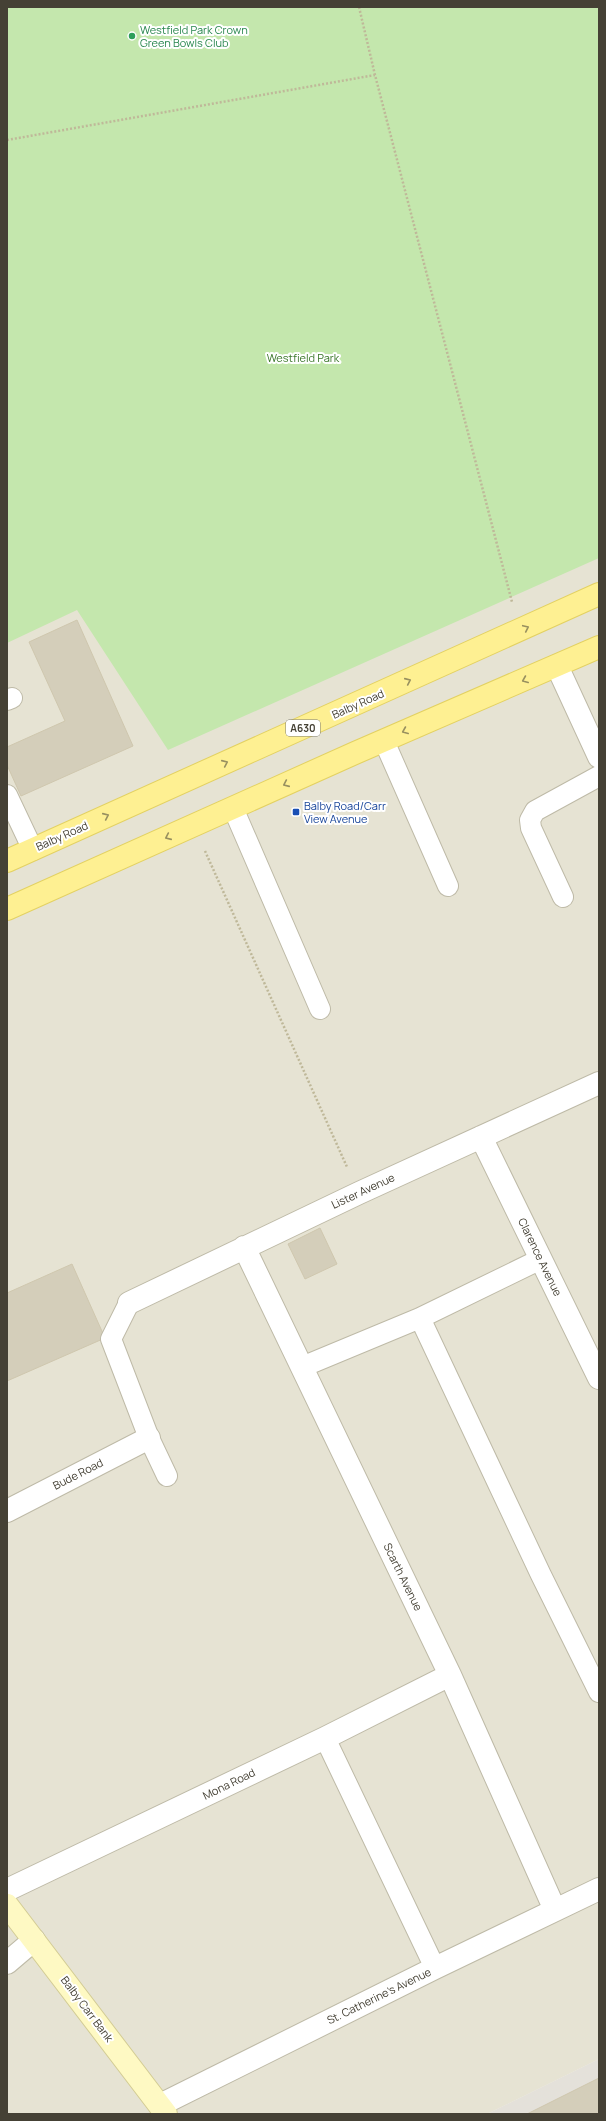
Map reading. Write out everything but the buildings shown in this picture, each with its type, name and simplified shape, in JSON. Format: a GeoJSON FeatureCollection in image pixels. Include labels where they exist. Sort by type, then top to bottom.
{"type":"FeatureCollection","features":[{"type":"Feature","properties":{"kind":"main road","name":"Balby Road"},"geometry":{"type":"LineString","coordinates":[[7,861],[520,631],[599,594]]}},
{"type":"Feature","properties":{"kind":"main road"},"geometry":{"type":"LineString","coordinates":[[7,909],[384,740],[599,647]]}},
{"type":"Feature","properties":{"kind":"street"},"geometry":{"type":"LineString","coordinates":[[557,666],[599,757]]}},
{"type":"Feature","properties":{"kind":"street","name":"Lister Avenue"},"geometry":{"type":"LineString","coordinates":[[129,1303],[359,1193],[599,1084]]}},
{"type":"Feature","properties":{"kind":"street","name":"Clarence Avenue"},"geometry":{"type":"LineString","coordinates":[[481,1137],[599,1378]]}},
{"type":"Feature","properties":{"kind":"street","name":"Scarth Avenue"},"geometry":{"type":"LineString","coordinates":[[244,1247],[450,1675],[555,1910]]}},
{"type":"Feature","properties":{"kind":"street","name":"Bude Road"},"geometry":{"type":"LineString","coordinates":[[7,1511],[149,1438]]}},
{"type":"Feature","properties":{"kind":"street","name":"Mona Road"},"geometry":{"type":"LineString","coordinates":[[7,1890],[325,1738],[450,1675]]}},
{"type":"Feature","properties":{"kind":"street","name":"St. Catherine's Avenue"},"geometry":{"type":"LineString","coordinates":[[163,2109],[435,1968],[599,1890]]}},
{"type":"Feature","properties":{"kind":"street","name":"Balby Carr Bank"},"geometry":{"type":"LineString","coordinates":[[7,1905],[163,2109]]}},
{"type":"Feature","properties":{"kind":"street"},"geometry":{"type":"LineString","coordinates":[[7,1963],[34,1940]]}},
{"type":"Feature","properties":{"kind":"lane"},"geometry":{"type":"LineString","coordinates":[[384,740],[448,886]]}},
{"type":"Feature","properties":{"kind":"lane"},"geometry":{"type":"LineString","coordinates":[[563,896],[531,828],[530,820],[535,811],[599,776]]}},
{"type":"Feature","properties":{"kind":"lane"},"geometry":{"type":"LineString","coordinates":[[7,795],[33,850]]}},
{"type":"Feature","properties":{"kind":"lane"},"geometry":{"type":"LineString","coordinates":[[233,808],[320,1009]]}},
{"type":"Feature","properties":{"kind":"lane"},"geometry":{"type":"LineString","coordinates":[[302,1367],[420,1318],[540,1258]]}},
{"type":"Feature","properties":{"kind":"lane"},"geometry":{"type":"LineString","coordinates":[[129,1303],[111,1339],[149,1438],[167,1476]]}},
{"type":"Feature","properties":{"kind":"lane"},"geometry":{"type":"LineString","coordinates":[[420,1318],[541,1574],[599,1692]]}},
{"type":"Feature","properties":{"kind":"lane"},"geometry":{"type":"LineString","coordinates":[[325,1738],[395,1889],[435,1968]]}},
{"type":"Feature","properties":{"kind":"path"},"geometry":{"type":"LineString","coordinates":[[359,7],[375,75],[520,631]]}},
{"type":"Feature","properties":{"kind":"path"},"geometry":{"type":"LineString","coordinates":[[7,140],[375,75]]}},
{"type":"Feature","properties":{"kind":"path"},"geometry":{"type":"LineString","coordinates":[[194,825],[359,1193]]}},
{"type":"Feature","properties":{"kind":"shaded area"},"geometry":{"type":"Polygon","coordinates":[[[7,7],[599,7],[599,2059],[487,2114],[7,2114],[7,7]]]}},
{"type":"Feature","properties":{"kind":"shaded area"},"geometry":{"type":"Polygon","coordinates":[[[599,2059],[599,2114],[487,2114],[599,2059]]]}},
{"type":"Feature","properties":{"kind":"green space","name":"Westfield Park"},"geometry":{"type":"Polygon","coordinates":[[[7,7],[599,7],[599,558],[168,750],[77,610],[7,643],[7,7]]]}},
{"type":"Feature","properties":{"kind":"place","name":"Westfield Park Crown Green Bowls Club"},"geometry":{"type":"Point","coordinates":[132,36]}},
{"type":"Feature","properties":{"kind":"place","name":"Balby Road/Carr View Avenue"},"geometry":{"type":"Point","coordinates":[296,812]}}]}
